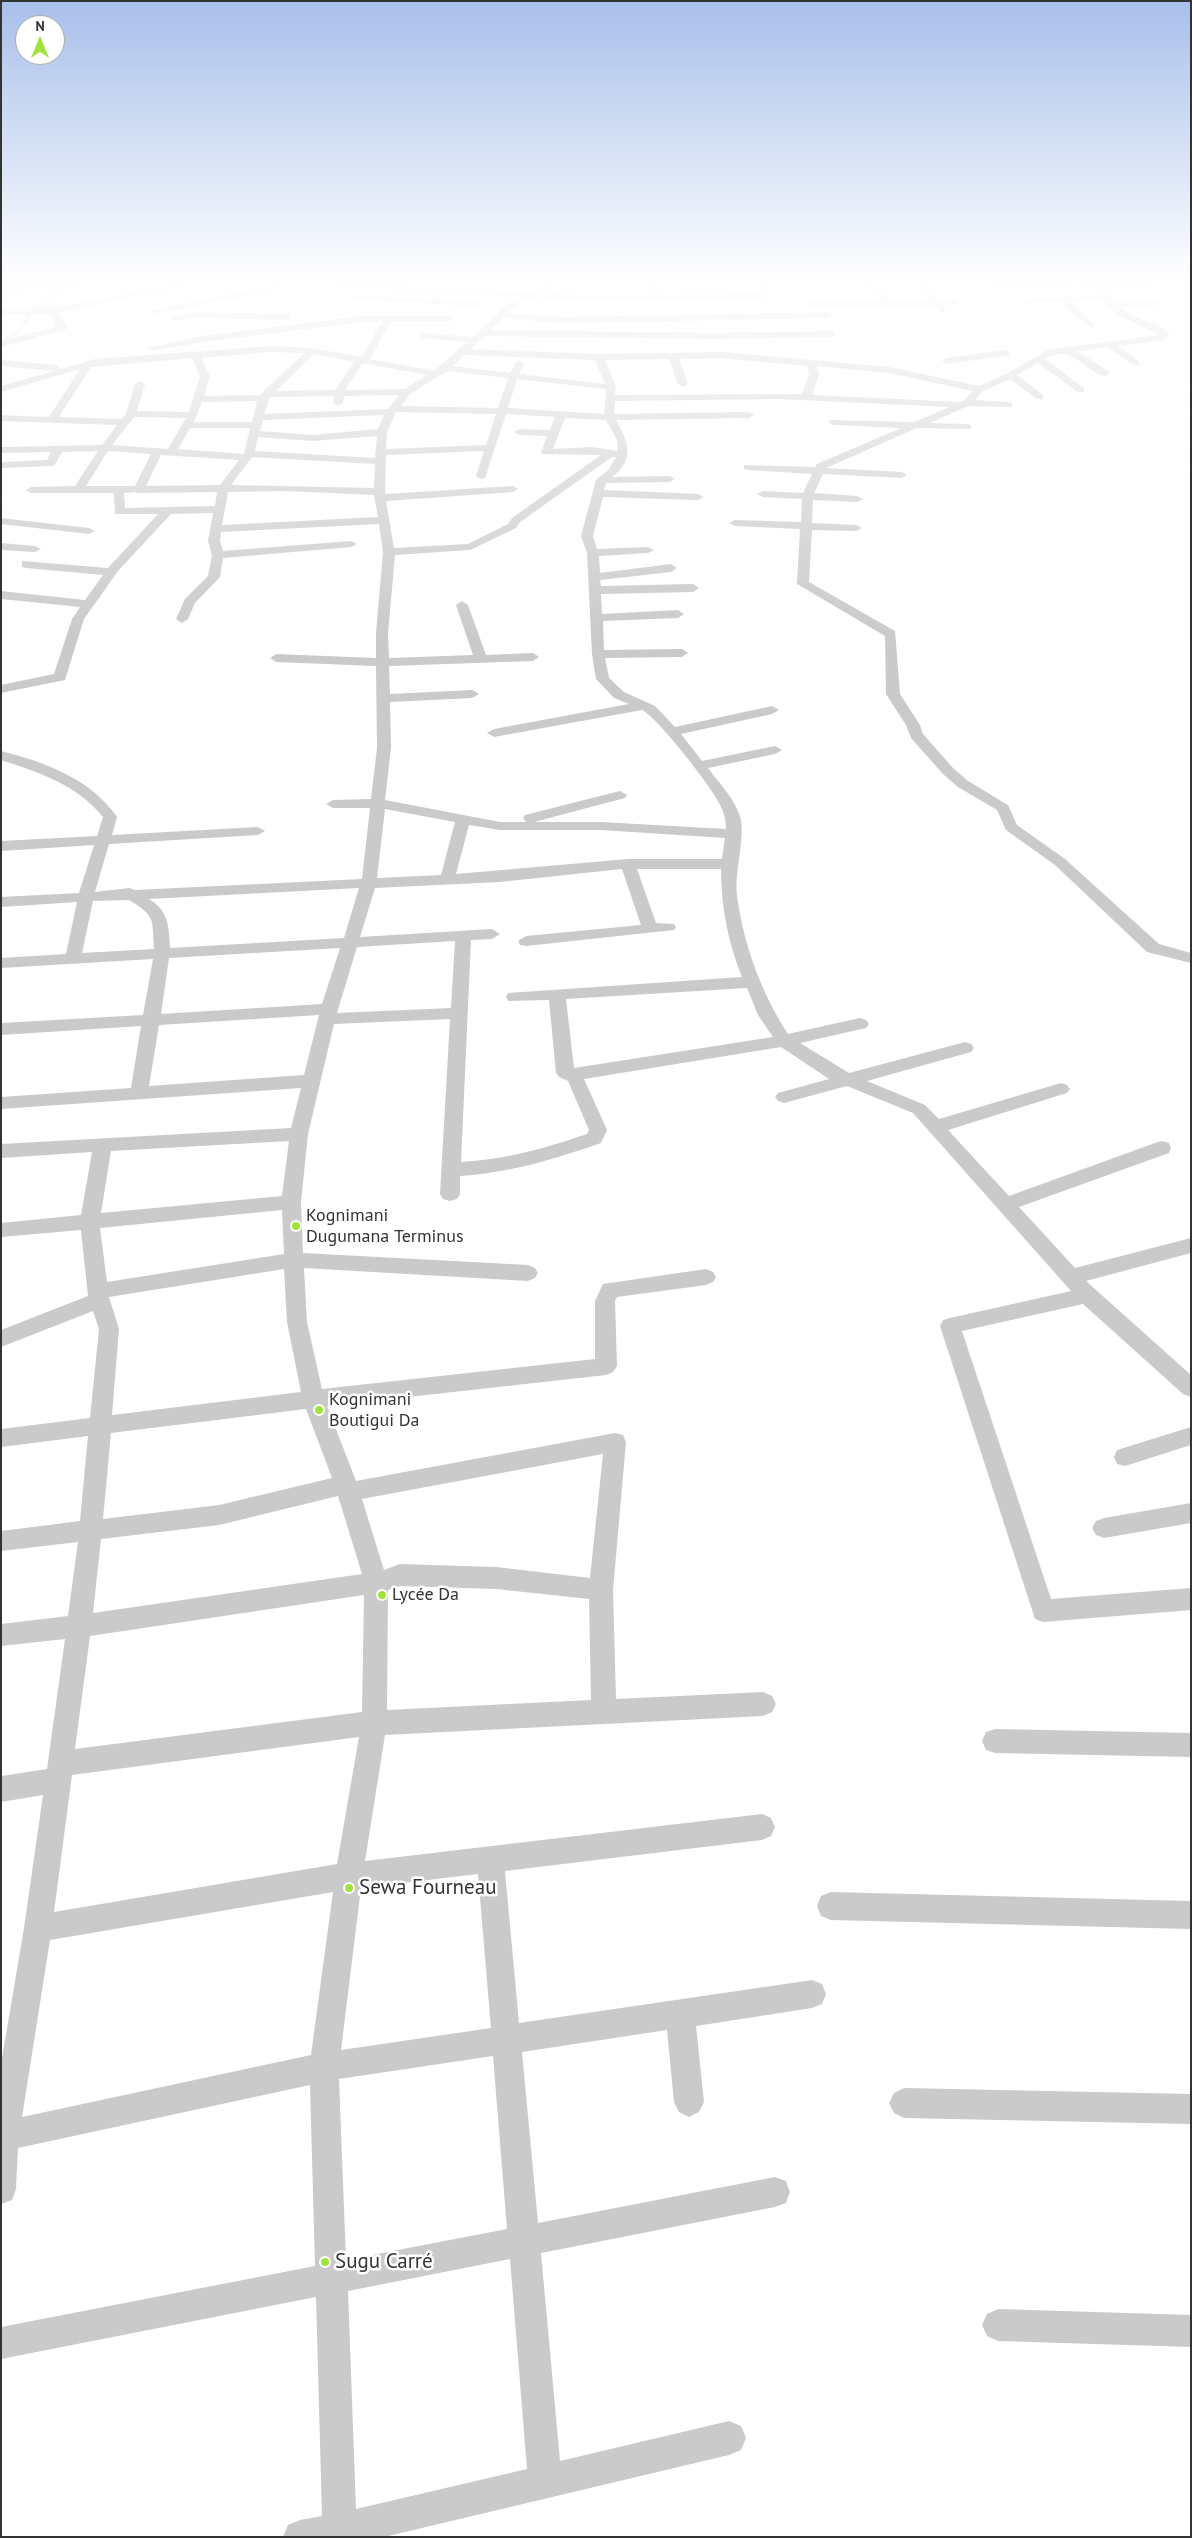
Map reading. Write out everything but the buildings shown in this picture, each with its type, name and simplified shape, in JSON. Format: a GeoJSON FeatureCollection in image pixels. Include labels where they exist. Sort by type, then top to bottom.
{"type":"FeatureCollection","features":[{"type":"Feature","properties":{"kind":"street"},"geometry":{"type":"LineString","coordinates":[[27,449],[60,400]]}},
{"type":"Feature","properties":{"kind":"street"},"geometry":{"type":"LineString","coordinates":[[78,490],[105,448],[128,418],[134,400]]}},
{"type":"Feature","properties":{"kind":"street"},"geometry":{"type":"LineString","coordinates":[[171,452],[193,415],[198,400]]}},
{"type":"Feature","properties":{"kind":"street"},"geometry":{"type":"LineString","coordinates":[[182,619],[190,602],[214,578],[218,555],[214,541],[223,489],[248,456],[264,400]]}},
{"type":"Feature","properties":{"kind":"street"},"geometry":{"type":"LineString","coordinates":[[337,435],[339,400]]}},
{"type":"Feature","properties":{"kind":"street"},"geometry":{"type":"LineString","coordinates":[[339,2533],[324,2067],[349,1876],[374,1723],[376,1583],[347,1488],[313,1398],[297,1322],[291,1202],[299,1134],[328,1014],[370,883],[384,748],[382,633],[389,552],[379,495],[382,432],[392,410],[400,400]]}},
{"type":"Feature","properties":{"kind":"street"},"geometry":{"type":"LineString","coordinates":[[481,476],[505,400]]}},
{"type":"Feature","properties":{"kind":"street"},"geometry":{"type":"LineString","coordinates":[[610,400],[609,417],[622,440],[623,454],[613,471],[601,480],[587,536],[592,553],[598,654],[603,678],[619,695],[650,709],[672,732],[724,800],[733,817],[734,834],[729,864],[729,894],[740,953],[767,1015],[784,1041],[834,1074],[919,1109],[1087,1295],[1191,1388]]}},
{"type":"Feature","properties":{"kind":"street"},"geometry":{"type":"LineString","coordinates":[[898,400],[1008,405]]}},
{"type":"Feature","properties":{"kind":"street"},"geometry":{"type":"LineString","coordinates":[[969,400],[821,466],[808,497],[803,584],[892,634],[893,694],[914,725],[916,735],[948,771],[963,784],[1003,808],[1011,827],[1060,862],[1153,948],[1191,958]]}},
{"type":"Feature","properties":{"kind":"street"},"geometry":{"type":"LineString","coordinates":[[186,425],[256,425],[338,414],[392,410],[556,411],[609,417],[749,416]]}},
{"type":"Feature","properties":{"kind":"street"},"geometry":{"type":"LineString","coordinates":[[556,411],[554,433],[546,452],[592,450],[608,454],[623,454]]}},
{"type":"Feature","properties":{"kind":"street"},"geometry":{"type":"LineString","coordinates":[[1,418],[41,426],[128,418],[193,415]]}},
{"type":"Feature","properties":{"kind":"street"},"geometry":{"type":"LineString","coordinates":[[833,422],[967,427]]}},
{"type":"Feature","properties":{"kind":"street"},"geometry":{"type":"LineString","coordinates":[[256,425],[313,438],[382,432]]}},
{"type":"Feature","properties":{"kind":"street"},"geometry":{"type":"LineString","coordinates":[[519,432],[554,433]]}},
{"type":"Feature","properties":{"kind":"street"},"geometry":{"type":"LineString","coordinates":[[1,450],[105,448],[248,456],[299,461],[490,448]]}},
{"type":"Feature","properties":{"kind":"street"},"geometry":{"type":"LineString","coordinates":[[1,465],[51,462],[59,449]]}},
{"type":"Feature","properties":{"kind":"street"},"geometry":{"type":"LineString","coordinates":[[138,490],[158,451]]}},
{"type":"Feature","properties":{"kind":"street"},"geometry":{"type":"LineString","coordinates":[[389,552],[470,547],[512,526],[516,520],[608,454]]}},
{"type":"Feature","properties":{"kind":"street"},"geometry":{"type":"LineString","coordinates":[[748,467],[902,475]]}},
{"type":"Feature","properties":{"kind":"street"},"geometry":{"type":"LineString","coordinates":[[601,480],[670,479]]}},
{"type":"Feature","properties":{"kind":"street"},"geometry":{"type":"LineString","coordinates":[[32,490],[223,489],[287,484],[379,495],[513,489]]}},
{"type":"Feature","properties":{"kind":"street"},"geometry":{"type":"LineString","coordinates":[[119,490],[119,512],[220,510]]}},
{"type":"Feature","properties":{"kind":"street"},"geometry":{"type":"LineString","coordinates":[[598,493],[698,497]]}},
{"type":"Feature","properties":{"kind":"street"},"geometry":{"type":"LineString","coordinates":[[763,494],[857,499]]}},
{"type":"Feature","properties":{"kind":"street"},"geometry":{"type":"LineString","coordinates":[[1,689],[60,677],[64,661],[71,646],[73,631],[89,604],[111,572],[168,511]]}},
{"type":"Feature","properties":{"kind":"street"},"geometry":{"type":"LineString","coordinates":[[216,529],[383,520]]}},
{"type":"Feature","properties":{"kind":"street"},"geometry":{"type":"LineString","coordinates":[[1,521],[88,530]]}},
{"type":"Feature","properties":{"kind":"street"},"geometry":{"type":"LineString","coordinates":[[735,523],[856,528]]}},
{"type":"Feature","properties":{"kind":"street"},"geometry":{"type":"LineString","coordinates":[[218,555],[351,544]]}},
{"type":"Feature","properties":{"kind":"street"},"geometry":{"type":"LineString","coordinates":[[1,546],[35,549]]}},
{"type":"Feature","properties":{"kind":"street"},"geometry":{"type":"LineString","coordinates":[[592,553],[648,550]]}},
{"type":"Feature","properties":{"kind":"street"},"geometry":{"type":"LineString","coordinates":[[26,564],[111,572]]}},
{"type":"Feature","properties":{"kind":"street"},"geometry":{"type":"LineString","coordinates":[[594,576],[671,568]]}},
{"type":"Feature","properties":{"kind":"street"},"geometry":{"type":"LineString","coordinates":[[594,590],[692,588]]}},
{"type":"Feature","properties":{"kind":"street"},"geometry":{"type":"LineString","coordinates":[[1,595],[89,604]]}},
{"type":"Feature","properties":{"kind":"street"},"geometry":{"type":"LineString","coordinates":[[462,604],[481,659]]}},
{"type":"Feature","properties":{"kind":"street"},"geometry":{"type":"LineString","coordinates":[[596,618],[678,614]]}},
{"type":"Feature","properties":{"kind":"street"},"geometry":{"type":"LineString","coordinates":[[598,654],[682,653]]}},
{"type":"Feature","properties":{"kind":"street"},"geometry":{"type":"LineString","coordinates":[[276,658],[382,662],[533,657]]}},
{"type":"Feature","properties":{"kind":"street"},"geometry":{"type":"LineString","coordinates":[[383,698],[472,694]]}},
{"type":"Feature","properties":{"kind":"street"},"geometry":{"type":"LineString","coordinates":[[494,733],[642,706]]}},
{"type":"Feature","properties":{"kind":"street"},"geometry":{"type":"LineString","coordinates":[[672,732],[772,710]]}},
{"type":"Feature","properties":{"kind":"street"},"geometry":{"type":"LineString","coordinates":[[699,766],[775,750]]}},
{"type":"Feature","properties":{"kind":"street"},"geometry":{"type":"LineString","coordinates":[[1,755],[58,773],[101,804],[110,817],[86,897],[73,959]]}},
{"type":"Feature","properties":{"kind":"street"},"geometry":{"type":"LineString","coordinates":[[500,826],[620,795]]}},
{"type":"Feature","properties":{"kind":"street"},"geometry":{"type":"LineString","coordinates":[[333,804],[378,803],[500,826],[601,826],[734,834]]}},
{"type":"Feature","properties":{"kind":"street"},"geometry":{"type":"LineString","coordinates":[[447,880],[463,819]]}},
{"type":"Feature","properties":{"kind":"street"},"geometry":{"type":"LineString","coordinates":[[1,846],[258,831]]}},
{"type":"Feature","properties":{"kind":"street"},"geometry":{"type":"LineString","coordinates":[[1,902],[500,877],[628,864],[729,864]]}},
{"type":"Feature","properties":{"kind":"street"},"geometry":{"type":"LineString","coordinates":[[628,864],[650,929]]}},
{"type":"Feature","properties":{"kind":"street"},"geometry":{"type":"LineString","coordinates":[[92,879],[133,894],[152,907],[160,918],[162,954],[139,1094]]}},
{"type":"Feature","properties":{"kind":"street"},"geometry":{"type":"LineString","coordinates":[[526,941],[668,927]]}},
{"type":"Feature","properties":{"kind":"street"},"geometry":{"type":"LineString","coordinates":[[1,963],[492,934]]}},
{"type":"Feature","properties":{"kind":"street"},"geometry":{"type":"LineString","coordinates":[[450,1194],[463,936]]}},
{"type":"Feature","properties":{"kind":"street"},"geometry":{"type":"LineString","coordinates":[[514,997],[753,982]]}},
{"type":"Feature","properties":{"kind":"street"},"geometry":{"type":"LineString","coordinates":[[557,994],[565,1073],[574,1075],[784,1041],[860,1024]]}},
{"type":"Feature","properties":{"kind":"street"},"geometry":{"type":"LineString","coordinates":[[1,1029],[151,1020],[328,1014],[459,1013]]}},
{"type":"Feature","properties":{"kind":"street"},"geometry":{"type":"LineString","coordinates":[[784,1097],[965,1048]]}},
{"type":"Feature","properties":{"kind":"street"},"geometry":{"type":"LineString","coordinates":[[451,1170],[493,1167],[534,1159],[594,1138],[598,1130],[574,1075]]}},
{"type":"Feature","properties":{"kind":"street"},"geometry":{"type":"LineString","coordinates":[[1,1103],[312,1081]]}},
{"type":"Feature","properties":{"kind":"street"},"geometry":{"type":"LineString","coordinates":[[934,1127],[1060,1089]]}},
{"type":"Feature","properties":{"kind":"street"},"geometry":{"type":"LineString","coordinates":[[1,1150],[299,1134]]}},
{"type":"Feature","properties":{"kind":"street"},"geometry":{"type":"LineString","coordinates":[[1,2189],[3,2137],[38,1928],[91,1530],[109,1328],[98,1295],[90,1222],[103,1144]]}},
{"type":"Feature","properties":{"kind":"street"},"geometry":{"type":"LineString","coordinates":[[1005,1204],[1162,1148]]}},
{"type":"Feature","properties":{"kind":"street"},"geometry":{"type":"LineString","coordinates":[[1,1230],[291,1202]]}},
{"type":"Feature","properties":{"kind":"street"},"geometry":{"type":"LineString","coordinates":[[1071,1277],[1191,1245]]}},
{"type":"Feature","properties":{"kind":"street"},"geometry":{"type":"LineString","coordinates":[[1,1339],[98,1295],[294,1260],[528,1273]]}},
{"type":"Feature","properties":{"kind":"street"},"geometry":{"type":"LineString","coordinates":[[1,1438],[313,1398],[606,1366],[605,1301],[610,1290],[706,1278]]}},
{"type":"Feature","properties":{"kind":"street"},"geometry":{"type":"LineString","coordinates":[[1087,1295],[950,1326],[1009,1500],[1043,1611],[1191,1599]]}},
{"type":"Feature","properties":{"kind":"street"},"geometry":{"type":"LineString","coordinates":[[1125,1457],[1191,1436]]}},
{"type":"Feature","properties":{"kind":"street"},"geometry":{"type":"LineString","coordinates":[[1,1541],[219,1515],[347,1488],[615,1442],[601,1590],[604,1712]]}},
{"type":"Feature","properties":{"kind":"street"},"geometry":{"type":"LineString","coordinates":[[1104,1528],[1191,1513]]}},
{"type":"Feature","properties":{"kind":"street"},"geometry":{"type":"LineString","coordinates":[[1,1635],[79,1626],[376,1583],[400,1575],[496,1578],[601,1590]]}},
{"type":"Feature","properties":{"kind":"street"},"geometry":{"type":"LineString","coordinates":[[1,1789],[59,1772],[374,1723],[763,1704]]}},
{"type":"Feature","properties":{"kind":"street"},"geometry":{"type":"LineString","coordinates":[[995,1741],[1191,1745]]}},
{"type":"Feature","properties":{"kind":"street"},"geometry":{"type":"LineString","coordinates":[[38,1928],[349,1876],[762,1827]]}},
{"type":"Feature","properties":{"kind":"street"},"geometry":{"type":"LineString","coordinates":[[490,1860],[546,2481]]}},
{"type":"Feature","properties":{"kind":"street"},"geometry":{"type":"LineString","coordinates":[[832,1906],[1191,1914]]}},
{"type":"Feature","properties":{"kind":"street"},"geometry":{"type":"LineString","coordinates":[[3,2137],[324,2067],[812,1994]]}},
{"type":"Feature","properties":{"kind":"street"},"geometry":{"type":"LineString","coordinates":[[680,2013],[689,2102]]}},
{"type":"Feature","properties":{"kind":"street"},"geometry":{"type":"LineString","coordinates":[[904,2103],[1191,2109]]}},
{"type":"Feature","properties":{"kind":"street"},"geometry":{"type":"LineString","coordinates":[[1,2343],[775,2192]]}},
{"type":"Feature","properties":{"kind":"street"},"geometry":{"type":"LineString","coordinates":[[998,2325],[1191,2331]]}},
{"type":"Feature","properties":{"kind":"street"},"geometry":{"type":"LineString","coordinates":[[300,2537],[339,2533],[546,2481],[729,2438]]}},
{"type":"Feature","properties":{"kind":"place","name":"Kognimani Dugumana Terminus"},"geometry":{"type":"Point","coordinates":[296,1226]}},
{"type":"Feature","properties":{"kind":"place","name":"Kognimani Boutigui Da"},"geometry":{"type":"Point","coordinates":[319,1410]}},
{"type":"Feature","properties":{"kind":"place","name":"Lycée Da"},"geometry":{"type":"Point","coordinates":[382,1595]}},
{"type":"Feature","properties":{"kind":"place","name":"Sewa Fourneau"},"geometry":{"type":"Point","coordinates":[349,1888]}},
{"type":"Feature","properties":{"kind":"place","name":"Sugu Carré"},"geometry":{"type":"Point","coordinates":[325,2262]}}]}
